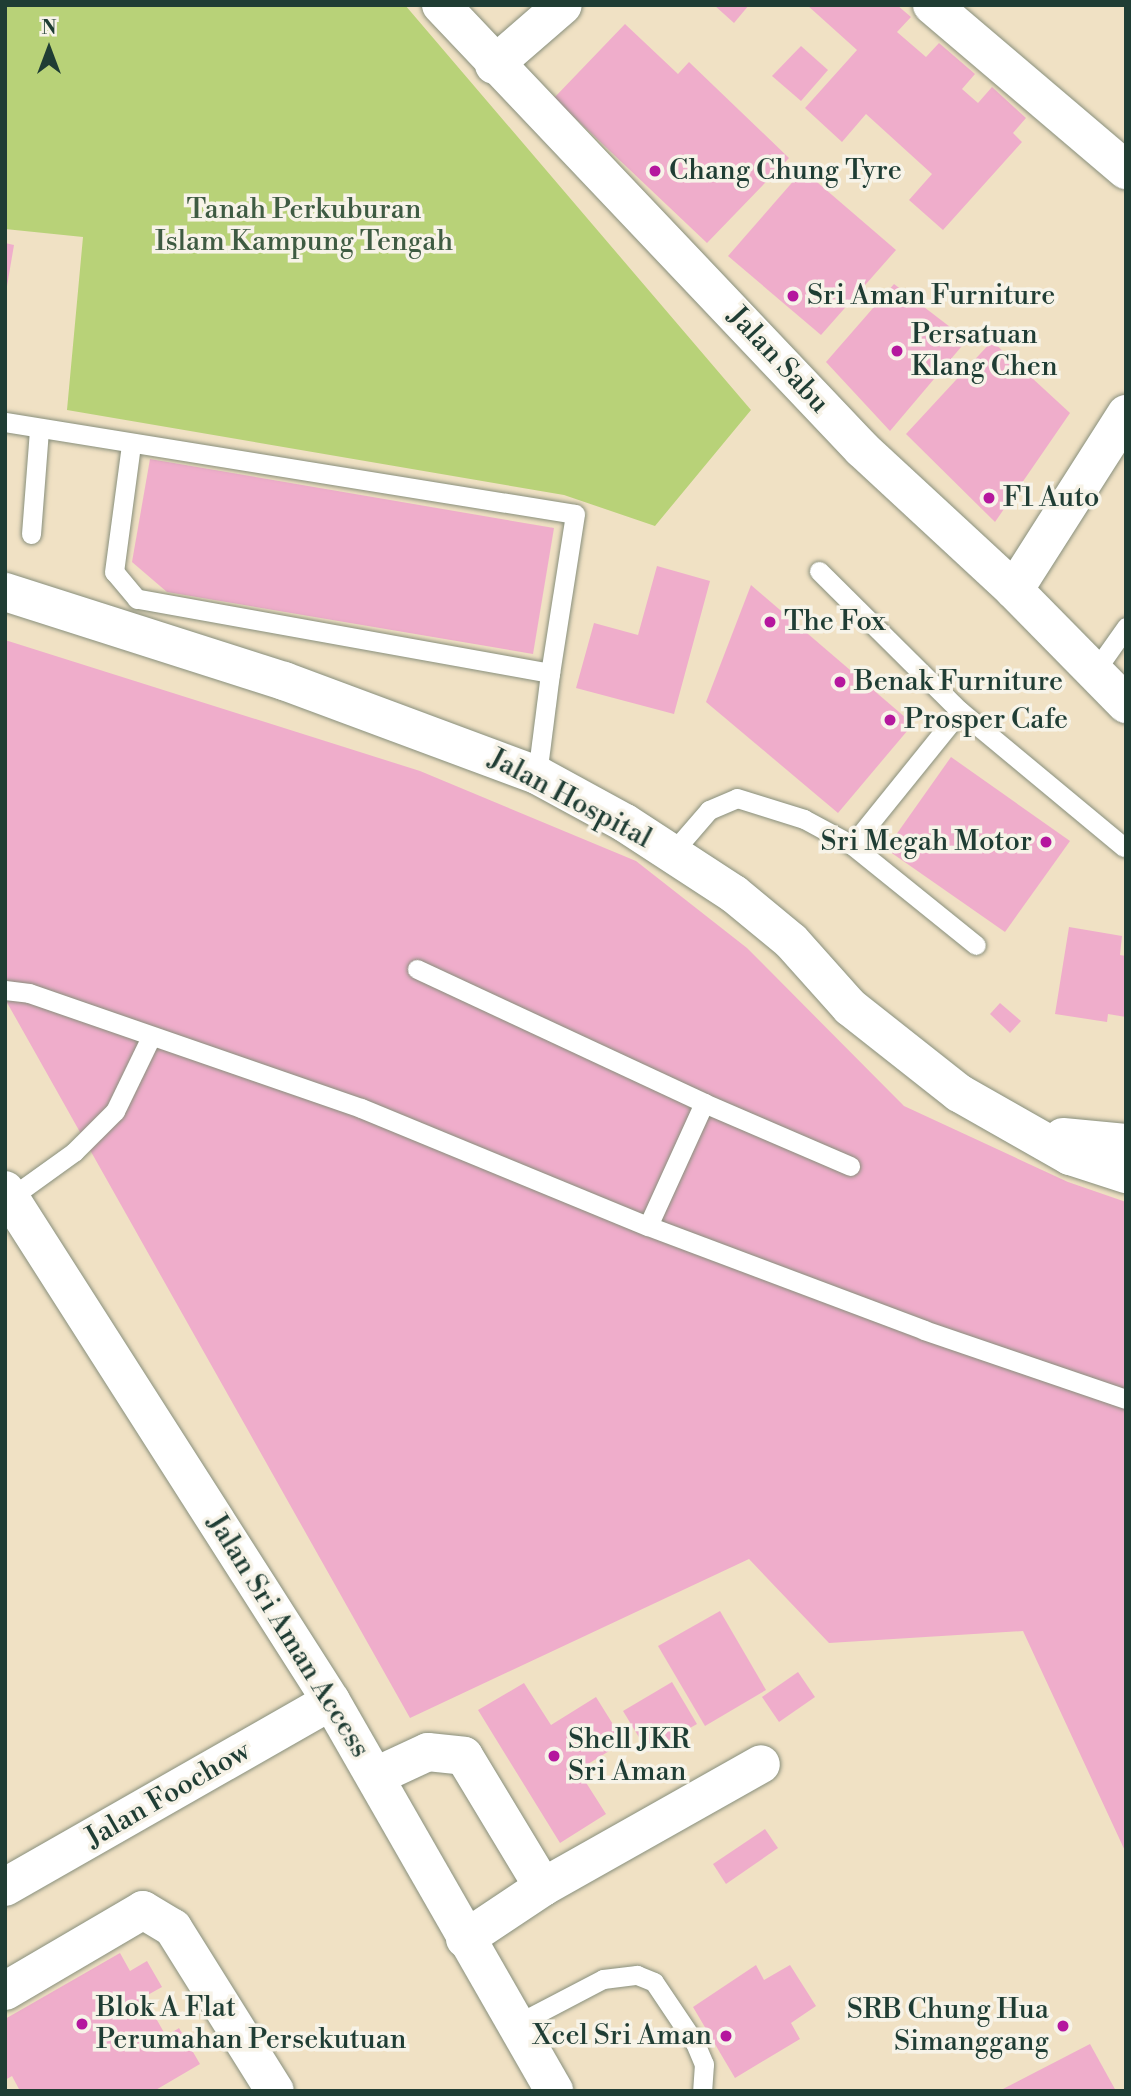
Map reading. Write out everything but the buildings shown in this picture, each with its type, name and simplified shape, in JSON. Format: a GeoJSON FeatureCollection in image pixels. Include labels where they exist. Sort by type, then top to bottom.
{"type":"FeatureCollection","features":[{"type":"Feature","properties":{"kind":"main road","name":"Jalan Sabu"},"geometry":{"type":"LineString","coordinates":[[441,5],[494,65],[862,449],[1014,590],[1126,704]]}},
{"type":"Feature","properties":{"kind":"main road"},"geometry":{"type":"LineString","coordinates":[[494,65],[563,5]]}},
{"type":"Feature","properties":{"kind":"main road"},"geometry":{"type":"LineString","coordinates":[[932,5],[1126,170]]}},
{"type":"Feature","properties":{"kind":"main road"},"geometry":{"type":"LineString","coordinates":[[1014,590],[1126,414]]}},
{"type":"Feature","properties":{"kind":"main road","name":"Jalan Hospital"},"geometry":{"type":"LineString","coordinates":[[5,592],[284,681],[537,775],[734,894],[791,941],[850,1007],[959,1093],[1070,1156],[1126,1174]]}},
{"type":"Feature","properties":{"kind":"main road"},"geometry":{"type":"LineString","coordinates":[[1020,1129],[1082,1141],[1126,1143]]}},
{"type":"Feature","properties":{"kind":"main road","name":"Jalan Sri Aman Access"},"geometry":{"type":"LineString","coordinates":[[8,1194],[331,1701],[554,2091]]}},
{"type":"Feature","properties":{"kind":"main road","name":"Jalan Foochow"},"geometry":{"type":"LineString","coordinates":[[5,1887],[331,1701]]}},
{"type":"Feature","properties":{"kind":"main road"},"geometry":{"type":"LineString","coordinates":[[376,1776],[428,1752],[464,1756],[543,1887]]}},
{"type":"Feature","properties":{"kind":"main road"},"geometry":{"type":"LineString","coordinates":[[465,1939],[543,1887],[761,1764]]}},
{"type":"Feature","properties":{"kind":"main road"},"geometry":{"type":"LineString","coordinates":[[5,1991],[143,1910],[173,1928],[275,2091]]}},
{"type":"Feature","properties":{"kind":"lane"},"geometry":{"type":"LineString","coordinates":[[5,422],[39,430],[575,514],[537,775]]}},
{"type":"Feature","properties":{"kind":"lane"},"geometry":{"type":"LineString","coordinates":[[31,534],[39,430]]}},
{"type":"Feature","properties":{"kind":"lane"},"geometry":{"type":"LineString","coordinates":[[131,444],[114,572],[136,599],[550,673]]}},
{"type":"Feature","properties":{"kind":"lane"},"geometry":{"type":"LineString","coordinates":[[820,571],[960,711],[1125,849]]}},
{"type":"Feature","properties":{"kind":"lane"},"geometry":{"type":"LineString","coordinates":[[1095,671],[1126,627]]}},
{"type":"Feature","properties":{"kind":"lane"},"geometry":{"type":"LineString","coordinates":[[852,845],[960,711]]}},
{"type":"Feature","properties":{"kind":"lane"},"geometry":{"type":"LineString","coordinates":[[671,854],[709,810],[737,798],[804,819],[852,845],[976,945]]}},
{"type":"Feature","properties":{"kind":"lane"},"geometry":{"type":"LineString","coordinates":[[417,969],[704,1103],[850,1166]]}},
{"type":"Feature","properties":{"kind":"lane"},"geometry":{"type":"LineString","coordinates":[[5,990],[29,993],[361,1108],[648,1226],[924,1330],[1126,1399]]}},
{"type":"Feature","properties":{"kind":"lane"},"geometry":{"type":"LineString","coordinates":[[8,1194],[74,1152],[116,1111],[151,1037]]}},
{"type":"Feature","properties":{"kind":"lane"},"geometry":{"type":"LineString","coordinates":[[648,1226],[704,1103]]}},
{"type":"Feature","properties":{"kind":"lane"},"geometry":{"type":"LineString","coordinates":[[515,2025],[603,1979],[637,1975],[654,1982],[695,2043],[704,2064],[702,2091]]}},
{"type":"Feature","properties":{"kind":"green space","name":"Tanah Perkuburan Islam Kampung Tengah"},"geometry":{"type":"Polygon","coordinates":[[[5,5],[405,5],[751,410],[655,526],[564,495],[67,410],[83,237],[5,229],[5,5]]]}},
{"type":"Feature","properties":{"kind":"place","name":"Chang Chung Tyre"},"geometry":{"type":"Point","coordinates":[655,171]}},
{"type":"Feature","properties":{"kind":"place","name":"Sri Aman Furniture"},"geometry":{"type":"Point","coordinates":[793,296]}},
{"type":"Feature","properties":{"kind":"place","name":"Persatuan Klang Chen"},"geometry":{"type":"Point","coordinates":[897,351]}},
{"type":"Feature","properties":{"kind":"place","name":"F1 Auto"},"geometry":{"type":"Point","coordinates":[989,498]}},
{"type":"Feature","properties":{"kind":"place","name":"The Fox"},"geometry":{"type":"Point","coordinates":[770,622]}},
{"type":"Feature","properties":{"kind":"place","name":"Benak Furniture"},"geometry":{"type":"Point","coordinates":[840,682]}},
{"type":"Feature","properties":{"kind":"place","name":"Prosper Cafe"},"geometry":{"type":"Point","coordinates":[890,720]}},
{"type":"Feature","properties":{"kind":"place","name":"Sri Megah Motor"},"geometry":{"type":"Point","coordinates":[1046,842]}},
{"type":"Feature","properties":{"kind":"place","name":"Shell JKR Sri Aman"},"geometry":{"type":"Point","coordinates":[554,1756]}},
{"type":"Feature","properties":{"kind":"place","name":"Blok A Flat Perumahan Persekutuan"},"geometry":{"type":"Point","coordinates":[82,2024]}},
{"type":"Feature","properties":{"kind":"place","name":"SRB Chung Hua Simanggang"},"geometry":{"type":"Point","coordinates":[1063,2026]}},
{"type":"Feature","properties":{"kind":"place","name":"Xcel Sri Aman"},"geometry":{"type":"Point","coordinates":[726,2036]}}]}
